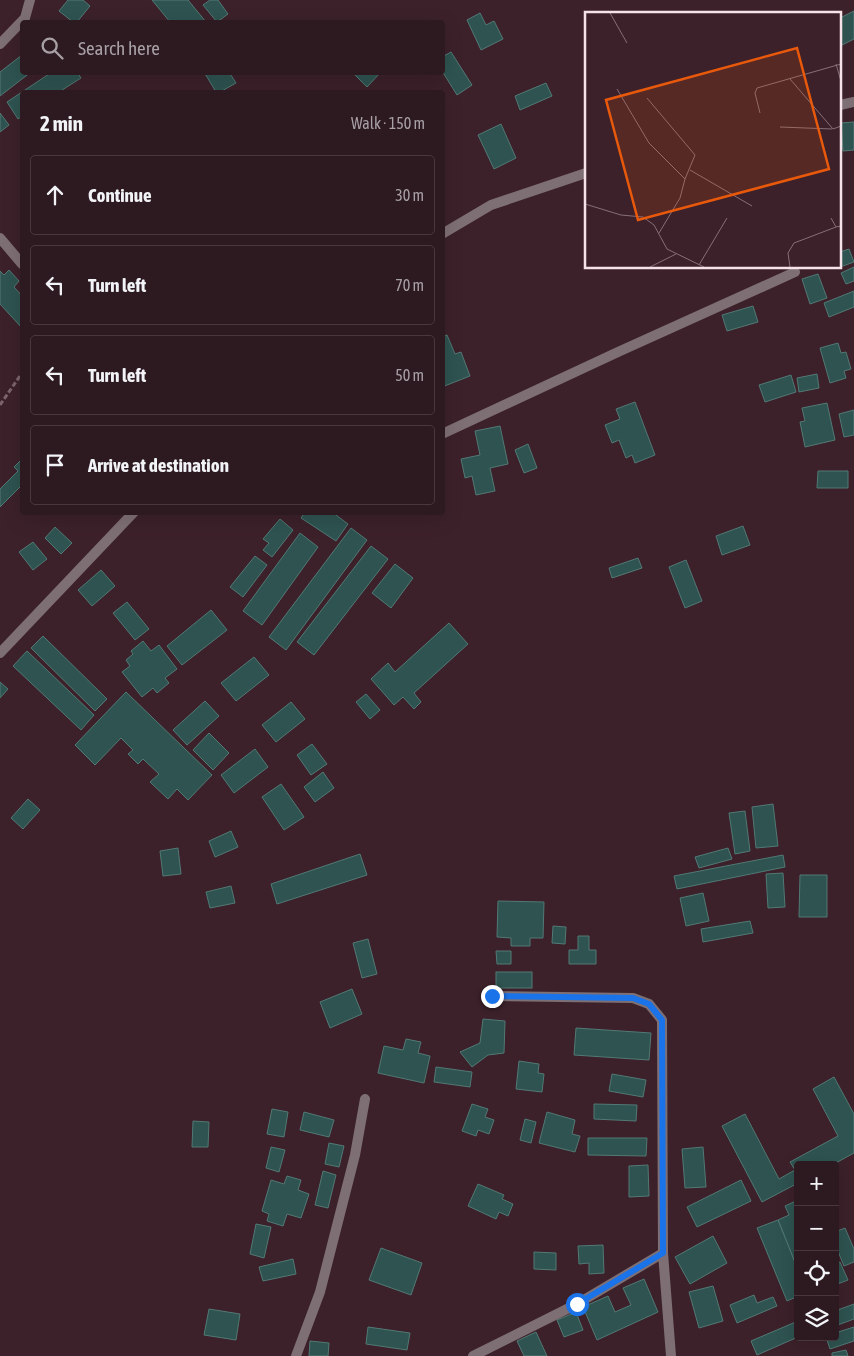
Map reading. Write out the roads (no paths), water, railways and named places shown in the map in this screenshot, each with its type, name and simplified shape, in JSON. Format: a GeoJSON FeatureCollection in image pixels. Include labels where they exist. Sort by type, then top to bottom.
{"type":"FeatureCollection","features":[{"type":"Feature","properties":{"kind":"street"},"geometry":{"type":"LineString","coordinates":[[23,20],[30,0]]}},
{"type":"Feature","properties":{"kind":"street"},"geometry":{"type":"LineString","coordinates":[[0,44],[20,23]]}},
{"type":"Feature","properties":{"kind":"street"},"geometry":{"type":"LineString","coordinates":[[445,232],[491,204],[585,173]]}},
{"type":"Feature","properties":{"kind":"street"},"geometry":{"type":"LineString","coordinates":[[0,238],[20,262]]}},
{"type":"Feature","properties":{"kind":"street"},"geometry":{"type":"LineString","coordinates":[[445,433],[795,272]]}},
{"type":"Feature","properties":{"kind":"street"},"geometry":{"type":"LineString","coordinates":[[0,653],[131,515]]}},
{"type":"Feature","properties":{"kind":"street"},"geometry":{"type":"LineString","coordinates":[[492,996],[633,998],[649,1004],[662,1020],[663,1253],[671,1356]]}},
{"type":"Feature","properties":{"kind":"street"},"geometry":{"type":"LineString","coordinates":[[296,1356],[320,1292],[355,1155],[365,1099]]}},
{"type":"Feature","properties":{"kind":"street"},"geometry":{"type":"LineString","coordinates":[[473,1356],[577,1304],[663,1253]]}}]}
